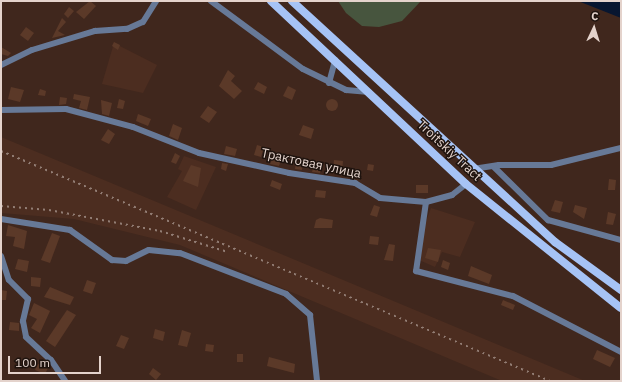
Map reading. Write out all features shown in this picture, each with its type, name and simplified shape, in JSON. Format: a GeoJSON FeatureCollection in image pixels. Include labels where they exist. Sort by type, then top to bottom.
{"type":"FeatureCollection","features":[{"type":"Feature","properties":{"kind":"main road","name":"Troitskiy Tract"},"geometry":{"type":"LineString","coordinates":[[270,1],[335,60],[466,184],[621,308]]}},
{"type":"Feature","properties":{"kind":"main road","name":"Troitskiy Tract"},"geometry":{"type":"LineString","coordinates":[[292,1],[473,169],[555,242],[621,290]]}},
{"type":"Feature","properties":{"kind":"street"},"geometry":{"type":"LineString","coordinates":[[1,65],[32,50],[89,33],[127,29],[143,22],[156,1]]}},
{"type":"Feature","properties":{"kind":"street"},"geometry":{"type":"LineString","coordinates":[[211,1],[297,65],[329,83],[346,90],[369,92]]}},
{"type":"Feature","properties":{"kind":"street"},"geometry":{"type":"LineString","coordinates":[[329,83],[335,60]]}},
{"type":"Feature","properties":{"kind":"street","name":"Трактовая улица"},"geometry":{"type":"LineString","coordinates":[[1,110],[66,109],[134,127],[199,153],[289,173],[356,183],[380,198],[426,202]]}},
{"type":"Feature","properties":{"kind":"street"},"geometry":{"type":"LineString","coordinates":[[473,169],[551,165],[621,148]]}},
{"type":"Feature","properties":{"kind":"street"},"geometry":{"type":"LineString","coordinates":[[494,167],[548,220],[621,240]]}},
{"type":"Feature","properties":{"kind":"street"},"geometry":{"type":"LineString","coordinates":[[466,184],[452,195],[426,202],[419,232],[416,271],[513,296],[621,352]]}},
{"type":"Feature","properties":{"kind":"street"},"geometry":{"type":"LineString","coordinates":[[1,219],[70,230],[112,260],[126,261],[149,250],[180,253],[286,294],[310,315],[317,381]]}},
{"type":"Feature","properties":{"kind":"street"},"geometry":{"type":"LineString","coordinates":[[1,256],[9,280],[28,299],[23,320],[26,337],[51,360],[65,381]]}},
{"type":"Feature","properties":{"kind":"shaded area"},"geometry":{"type":"Polygon","coordinates":[[[114,43],[157,65],[143,93],[102,84],[114,43]]]}},
{"type":"Feature","properties":{"kind":"shaded area"},"geometry":{"type":"Polygon","coordinates":[[[1,137],[585,381],[502,381],[180,245],[74,219],[1,213],[1,137]]]}},
{"type":"Feature","properties":{"kind":"shaded area"},"geometry":{"type":"Polygon","coordinates":[[[184,156],[216,167],[196,210],[167,197],[182,171],[178,169],[184,156]]]}},
{"type":"Feature","properties":{"kind":"shaded area"},"geometry":{"type":"Polygon","coordinates":[[[431,208],[475,222],[460,257],[442,252],[435,267],[419,260],[423,230],[431,208]]]}},
{"type":"Feature","properties":{"kind":"green space"},"geometry":{"type":"Polygon","coordinates":[[[338,1],[421,1],[402,21],[379,27],[362,26],[346,13],[338,1]]]}},
{"type":"Feature","properties":{"kind":"water"},"geometry":{"type":"Polygon","coordinates":[[[578,1],[621,1],[621,18],[578,1]]]}},
{"type":"Feature","properties":{"kind":"building"},"geometry":{"type":"Polygon","coordinates":[[[90,1],[96,6],[84,19],[76,12],[90,1]]]}},
{"type":"Feature","properties":{"kind":"building"},"geometry":{"type":"Polygon","coordinates":[[[69,7],[74,11],[68,18],[64,14],[69,7]]]}},
{"type":"Feature","properties":{"kind":"building"},"geometry":{"type":"Polygon","coordinates":[[[62,18],[66,22],[58,31],[65,35],[52,38],[62,18]]]}},
{"type":"Feature","properties":{"kind":"building"},"geometry":{"type":"Polygon","coordinates":[[[26,27],[34,33],[28,41],[20,35],[26,27]]]}},
{"type":"Feature","properties":{"kind":"building"},"geometry":{"type":"Polygon","coordinates":[[[114,42],[120,45],[118,50],[112,46],[114,42]]]}},
{"type":"Feature","properties":{"kind":"building"},"geometry":{"type":"Polygon","coordinates":[[[1,47],[11,53],[8,56],[1,54],[1,47]]]}},
{"type":"Feature","properties":{"kind":"building"},"geometry":{"type":"Polygon","coordinates":[[[228,70],[235,76],[231,81],[242,91],[234,99],[219,86],[228,70]]]}},
{"type":"Feature","properties":{"kind":"building"},"geometry":{"type":"Polygon","coordinates":[[[258,82],[267,87],[264,94],[254,89],[258,82]]]}},
{"type":"Feature","properties":{"kind":"building"},"geometry":{"type":"Polygon","coordinates":[[[288,86],[296,90],[292,100],[283,96],[288,86]]]}},
{"type":"Feature","properties":{"kind":"building"},"geometry":{"type":"Polygon","coordinates":[[[11,87],[24,90],[20,102],[8,99],[11,87]]]}},
{"type":"Feature","properties":{"kind":"building"},"geometry":{"type":"Polygon","coordinates":[[[40,89],[46,91],[45,96],[38,95],[40,89]]]}},
{"type":"Feature","properties":{"kind":"building"},"geometry":{"type":"Polygon","coordinates":[[[74,94],[90,97],[87,110],[79,108],[81,101],[73,99],[74,94]]]}},
{"type":"Feature","properties":{"kind":"building"},"geometry":{"type":"Polygon","coordinates":[[[60,97],[67,98],[66,104],[59,105],[60,97]]]}},
{"type":"Feature","properties":{"kind":"building"},"geometry":{"type":"Polygon","coordinates":[[[119,99],[125,101],[123,109],[117,108],[119,99]]]}},
{"type":"Feature","properties":{"kind":"building"},"geometry":{"type":"Polygon","coordinates":[[[334,99],[337,100],[337,110],[330,111],[327,110],[326,103],[327,100],[334,99]]]}},
{"type":"Feature","properties":{"kind":"building"},"geometry":{"type":"Polygon","coordinates":[[[101,100],[112,103],[109,116],[102,114],[101,100]]]}},
{"type":"Feature","properties":{"kind":"building"},"geometry":{"type":"Polygon","coordinates":[[[208,106],[217,112],[209,123],[200,117],[208,106]]]}},
{"type":"Feature","properties":{"kind":"building"},"geometry":{"type":"Polygon","coordinates":[[[138,114],[151,119],[148,126],[136,121],[138,114]]]}},
{"type":"Feature","properties":{"kind":"building"},"geometry":{"type":"Polygon","coordinates":[[[173,124],[182,128],[178,140],[169,136],[173,124]]]}},
{"type":"Feature","properties":{"kind":"building"},"geometry":{"type":"Polygon","coordinates":[[[303,125],[314,129],[311,139],[299,135],[303,125]]]}},
{"type":"Feature","properties":{"kind":"building"},"geometry":{"type":"Polygon","coordinates":[[[108,129],[115,134],[109,144],[101,140],[108,129]]]}},
{"type":"Feature","properties":{"kind":"building"},"geometry":{"type":"Polygon","coordinates":[[[257,145],[264,147],[261,157],[254,155],[257,145]]]}},
{"type":"Feature","properties":{"kind":"building"},"geometry":{"type":"Polygon","coordinates":[[[226,146],[237,149],[235,156],[224,154],[226,146]]]}},
{"type":"Feature","properties":{"kind":"building"},"geometry":{"type":"Polygon","coordinates":[[[175,153],[180,156],[176,164],[171,162],[175,153]]]}},
{"type":"Feature","properties":{"kind":"building"},"geometry":{"type":"Polygon","coordinates":[[[273,157],[281,160],[279,166],[270,164],[273,157]]]}},
{"type":"Feature","properties":{"kind":"building"},"geometry":{"type":"Polygon","coordinates":[[[334,160],[343,161],[342,171],[333,170],[334,160]]]}},
{"type":"Feature","properties":{"kind":"building"},"geometry":{"type":"Polygon","coordinates":[[[296,162],[303,163],[302,170],[295,169],[296,162]]]}},
{"type":"Feature","properties":{"kind":"building"},"geometry":{"type":"Polygon","coordinates":[[[222,163],[228,164],[226,171],[221,169],[222,163]]]}},
{"type":"Feature","properties":{"kind":"building"},"geometry":{"type":"Polygon","coordinates":[[[368,164],[374,165],[373,171],[367,170],[368,164]]]}},
{"type":"Feature","properties":{"kind":"building"},"geometry":{"type":"Polygon","coordinates":[[[191,165],[201,168],[198,187],[183,181],[191,165]]]}},
{"type":"Feature","properties":{"kind":"building"},"geometry":{"type":"Polygon","coordinates":[[[314,165],[322,167],[320,173],[312,172],[314,165]]]}},
{"type":"Feature","properties":{"kind":"building"},"geometry":{"type":"Polygon","coordinates":[[[609,179],[616,180],[615,190],[608,190],[609,179]]]}},
{"type":"Feature","properties":{"kind":"building"},"geometry":{"type":"Polygon","coordinates":[[[272,180],[282,184],[280,190],[270,186],[272,180]]]}},
{"type":"Feature","properties":{"kind":"building"},"geometry":{"type":"Polygon","coordinates":[[[416,185],[428,185],[428,193],[416,193],[416,185]]]}},
{"type":"Feature","properties":{"kind":"building"},"geometry":{"type":"Polygon","coordinates":[[[316,190],[326,191],[325,198],[315,197],[316,190]]]}},
{"type":"Feature","properties":{"kind":"building"},"geometry":{"type":"Polygon","coordinates":[[[555,200],[563,202],[560,213],[551,211],[555,200]]]}},
{"type":"Feature","properties":{"kind":"building"},"geometry":{"type":"Polygon","coordinates":[[[374,205],[380,207],[377,217],[370,215],[374,205]]]}},
{"type":"Feature","properties":{"kind":"building"},"geometry":{"type":"Polygon","coordinates":[[[575,205],[587,208],[584,219],[573,212],[575,205]]]}},
{"type":"Feature","properties":{"kind":"building"},"geometry":{"type":"Polygon","coordinates":[[[608,212],[616,214],[613,225],[606,224],[608,212]]]}},
{"type":"Feature","properties":{"kind":"building"},"geometry":{"type":"Polygon","coordinates":[[[320,218],[333,220],[332,228],[314,228],[316,220],[320,218]]]}},
{"type":"Feature","properties":{"kind":"building"},"geometry":{"type":"Polygon","coordinates":[[[8,225],[27,231],[24,249],[13,246],[15,237],[6,236],[8,225]]]}},
{"type":"Feature","properties":{"kind":"building"},"geometry":{"type":"Polygon","coordinates":[[[52,233],[60,236],[50,263],[41,260],[52,233]]]}},
{"type":"Feature","properties":{"kind":"building"},"geometry":{"type":"Polygon","coordinates":[[[370,236],[379,237],[378,245],[369,244],[370,236]]]}},
{"type":"Feature","properties":{"kind":"building"},"geometry":{"type":"Polygon","coordinates":[[[389,244],[395,245],[393,261],[384,260],[389,244]]]}},
{"type":"Feature","properties":{"kind":"building"},"geometry":{"type":"Polygon","coordinates":[[[428,248],[441,250],[438,262],[425,258],[428,248]]]}},
{"type":"Feature","properties":{"kind":"building"},"geometry":{"type":"Polygon","coordinates":[[[18,259],[29,261],[27,272],[15,269],[18,259]]]}},
{"type":"Feature","properties":{"kind":"building"},"geometry":{"type":"Polygon","coordinates":[[[443,260],[450,263],[448,270],[441,267],[443,260]]]}},
{"type":"Feature","properties":{"kind":"building"},"geometry":{"type":"Polygon","coordinates":[[[471,266],[492,275],[489,284],[468,276],[471,266]]]}},
{"type":"Feature","properties":{"kind":"building"},"geometry":{"type":"Polygon","coordinates":[[[31,277],[41,278],[40,287],[31,286],[31,277]]]}},
{"type":"Feature","properties":{"kind":"building"},"geometry":{"type":"Polygon","coordinates":[[[87,280],[96,283],[92,294],[83,291],[87,280]]]}},
{"type":"Feature","properties":{"kind":"building"},"geometry":{"type":"Polygon","coordinates":[[[50,287],[74,297],[70,305],[44,297],[50,287]]]}},
{"type":"Feature","properties":{"kind":"building"},"geometry":{"type":"Polygon","coordinates":[[[1,290],[7,291],[6,300],[1,300],[1,290]]]}},
{"type":"Feature","properties":{"kind":"building"},"geometry":{"type":"Polygon","coordinates":[[[503,300],[515,305],[513,310],[501,305],[503,300]]]}},
{"type":"Feature","properties":{"kind":"building"},"geometry":{"type":"Polygon","coordinates":[[[34,303],[50,311],[40,333],[31,328],[37,319],[29,315],[34,303]]]}},
{"type":"Feature","properties":{"kind":"building"},"geometry":{"type":"Polygon","coordinates":[[[67,310],[76,315],[55,347],[46,341],[67,310]]]}},
{"type":"Feature","properties":{"kind":"building"},"geometry":{"type":"Polygon","coordinates":[[[10,322],[19,323],[19,331],[9,330],[10,322]]]}},
{"type":"Feature","properties":{"kind":"building"},"geometry":{"type":"Polygon","coordinates":[[[155,329],[165,332],[163,341],[153,338],[155,329]]]}},
{"type":"Feature","properties":{"kind":"building"},"geometry":{"type":"Polygon","coordinates":[[[182,330],[191,333],[187,347],[178,345],[182,330]]]}},
{"type":"Feature","properties":{"kind":"building"},"geometry":{"type":"Polygon","coordinates":[[[121,335],[129,338],[124,349],[116,346],[121,335]]]}},
{"type":"Feature","properties":{"kind":"building"},"geometry":{"type":"Polygon","coordinates":[[[206,344],[214,345],[213,352],[205,351],[206,344]]]}},
{"type":"Feature","properties":{"kind":"building"},"geometry":{"type":"Polygon","coordinates":[[[597,350],[615,358],[610,367],[593,359],[597,350]]]}},
{"type":"Feature","properties":{"kind":"building"},"geometry":{"type":"Polygon","coordinates":[[[237,354],[243,354],[243,362],[237,362],[237,354]]]}},
{"type":"Feature","properties":{"kind":"building"},"geometry":{"type":"Polygon","coordinates":[[[269,357],[295,364],[294,373],[267,366],[269,357]]]}},
{"type":"Feature","properties":{"kind":"building"},"geometry":{"type":"Polygon","coordinates":[[[38,364],[48,368],[45,374],[35,370],[38,364]]]}},
{"type":"Feature","properties":{"kind":"building"},"geometry":{"type":"Polygon","coordinates":[[[153,368],[161,374],[156,380],[149,374],[153,368]]]}},
{"type":"Feature","properties":{"kind":"railway"},"geometry":{"type":"LineString","coordinates":[[1,151],[550,381]]}},
{"type":"Feature","properties":{"kind":"railway"},"geometry":{"type":"LineString","coordinates":[[1,206],[49,210],[160,231],[228,252]]}}]}
